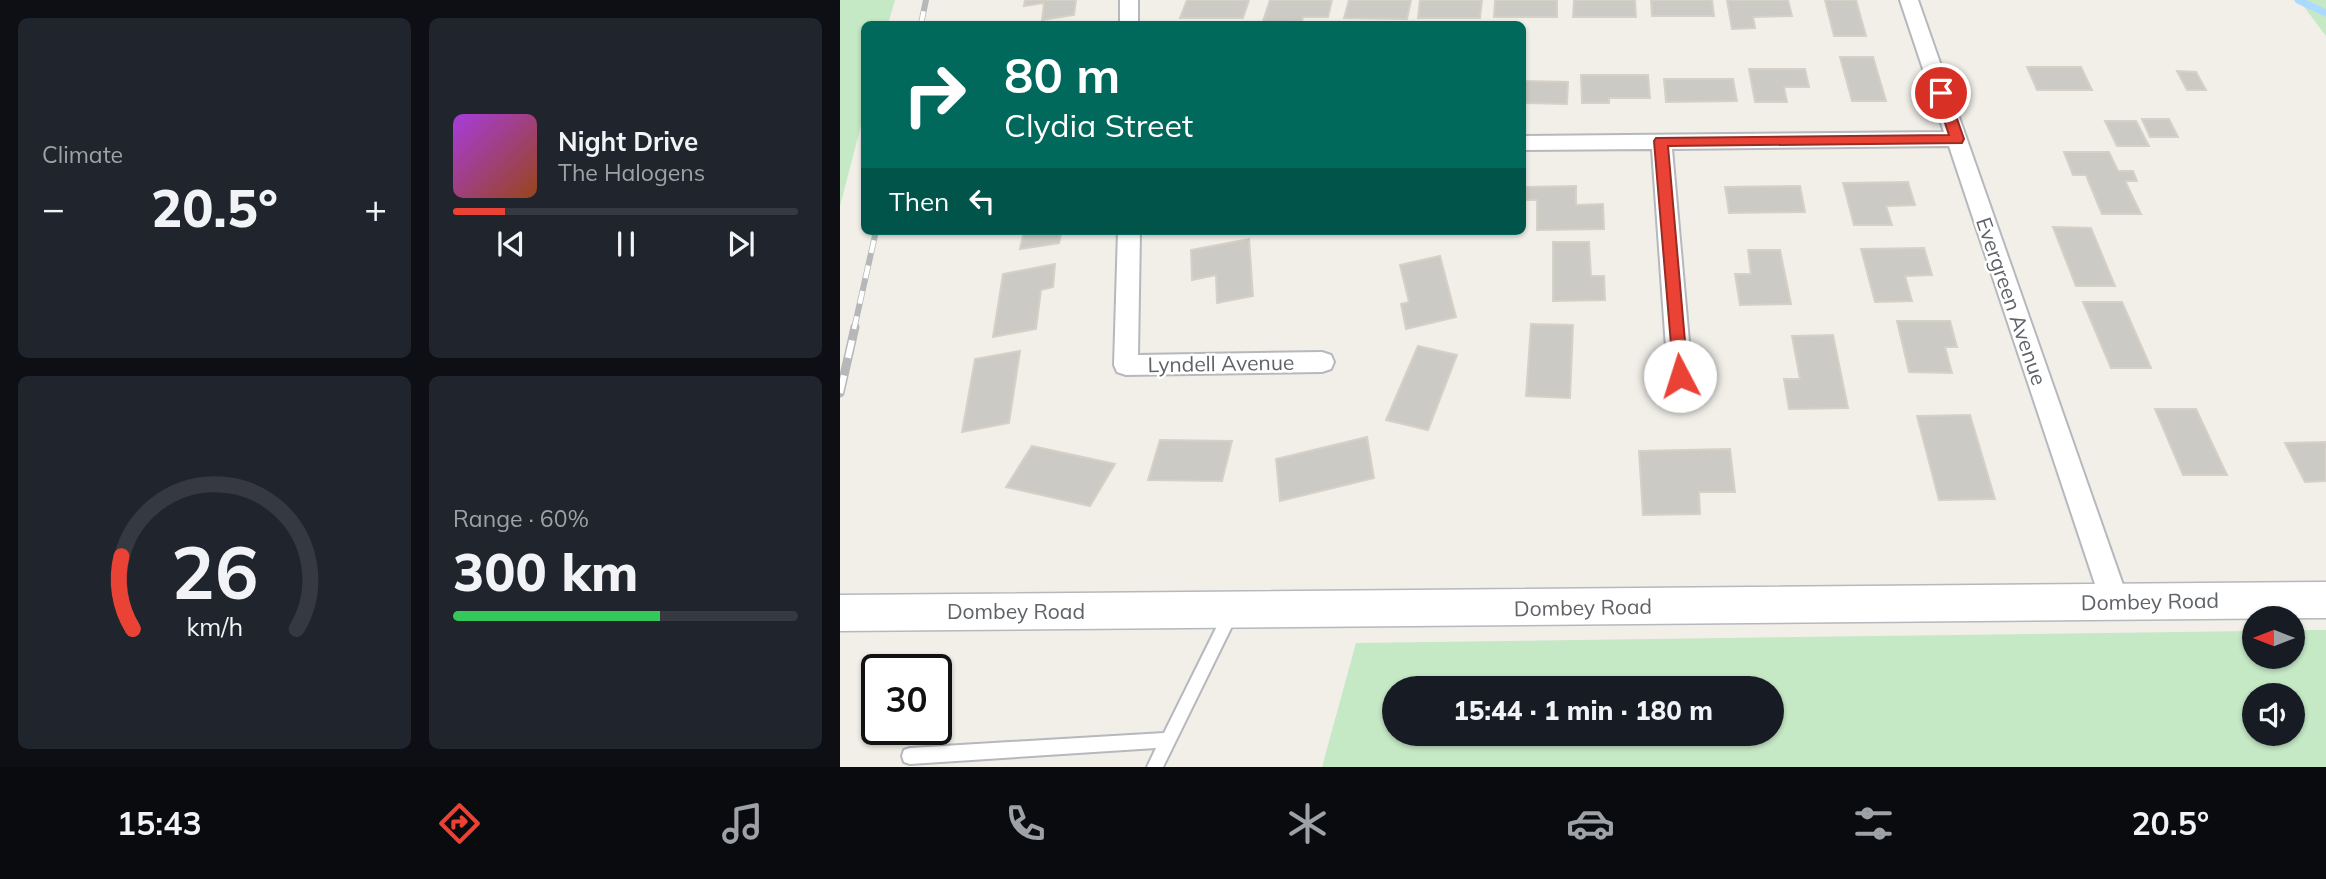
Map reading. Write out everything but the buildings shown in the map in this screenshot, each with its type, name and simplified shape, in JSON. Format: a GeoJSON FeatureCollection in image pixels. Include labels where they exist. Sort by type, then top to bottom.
{"type":"FeatureCollection","features":[{"type":"Feature","properties":{"kind":"street"},"geometry":{"type":"LineString","coordinates":[[1129,0],[1129,21]]}},
{"type":"Feature","properties":{"kind":"street","name":"Evergreen Avenue"},"geometry":{"type":"LineString","coordinates":[[1909,0],[2115,602]]}},
{"type":"Feature","properties":{"kind":"street"},"geometry":{"type":"LineString","coordinates":[[1526,142],[1958,139]]}},
{"type":"Feature","properties":{"kind":"street"},"geometry":{"type":"LineString","coordinates":[[1661,141],[1680,376]]}},
{"type":"Feature","properties":{"kind":"street","name":"Lyndell Avenue"},"geometry":{"type":"LineString","coordinates":[[1129,235],[1126,365],[1322,362]]}},
{"type":"Feature","properties":{"kind":"street","name":"Dombey Road"},"geometry":{"type":"LineString","coordinates":[[840,612],[2326,600]]}},
{"type":"Feature","properties":{"kind":"lane"},"geometry":{"type":"LineString","coordinates":[[1155,767],[1233,610]]}},
{"type":"Feature","properties":{"kind":"lane"},"geometry":{"type":"LineString","coordinates":[[910,756],[1168,740]]}},
{"type":"Feature","properties":{"kind":"green space"},"geometry":{"type":"Polygon","coordinates":[[[840,0],[895,0],[889,21],[861,21],[861,126],[840,206],[840,0]]]}},
{"type":"Feature","properties":{"kind":"green space"},"geometry":{"type":"Polygon","coordinates":[[[2299,0],[2326,0],[2326,36],[2299,0]]]}},
{"type":"Feature","properties":{"kind":"green space"},"geometry":{"type":"Polygon","coordinates":[[[2305,630],[2326,630],[2326,767],[1322,767],[1356,643],[2242,631],[2242,669],[2305,669],[2305,630]]]}},
{"type":"Feature","properties":{"kind":"waterway"},"geometry":{"type":"LineString","coordinates":[[2298,0],[2326,13]]}},
{"type":"Feature","properties":{"kind":"railway"},"geometry":{"type":"LineString","coordinates":[[922,21],[926,0]]}},
{"type":"Feature","properties":{"kind":"railway"},"geometry":{"type":"LineString","coordinates":[[854,329],[875,235]]}},
{"type":"Feature","properties":{"kind":"railway"},"geometry":{"type":"LineString","coordinates":[[840,393],[855,327]]}},
{"type":"Feature","properties":{"kind":"route"},"geometry":{"type":"LineString","coordinates":[[1680,376],[1661,141],[1958,139],[1941,93]]}}]}
